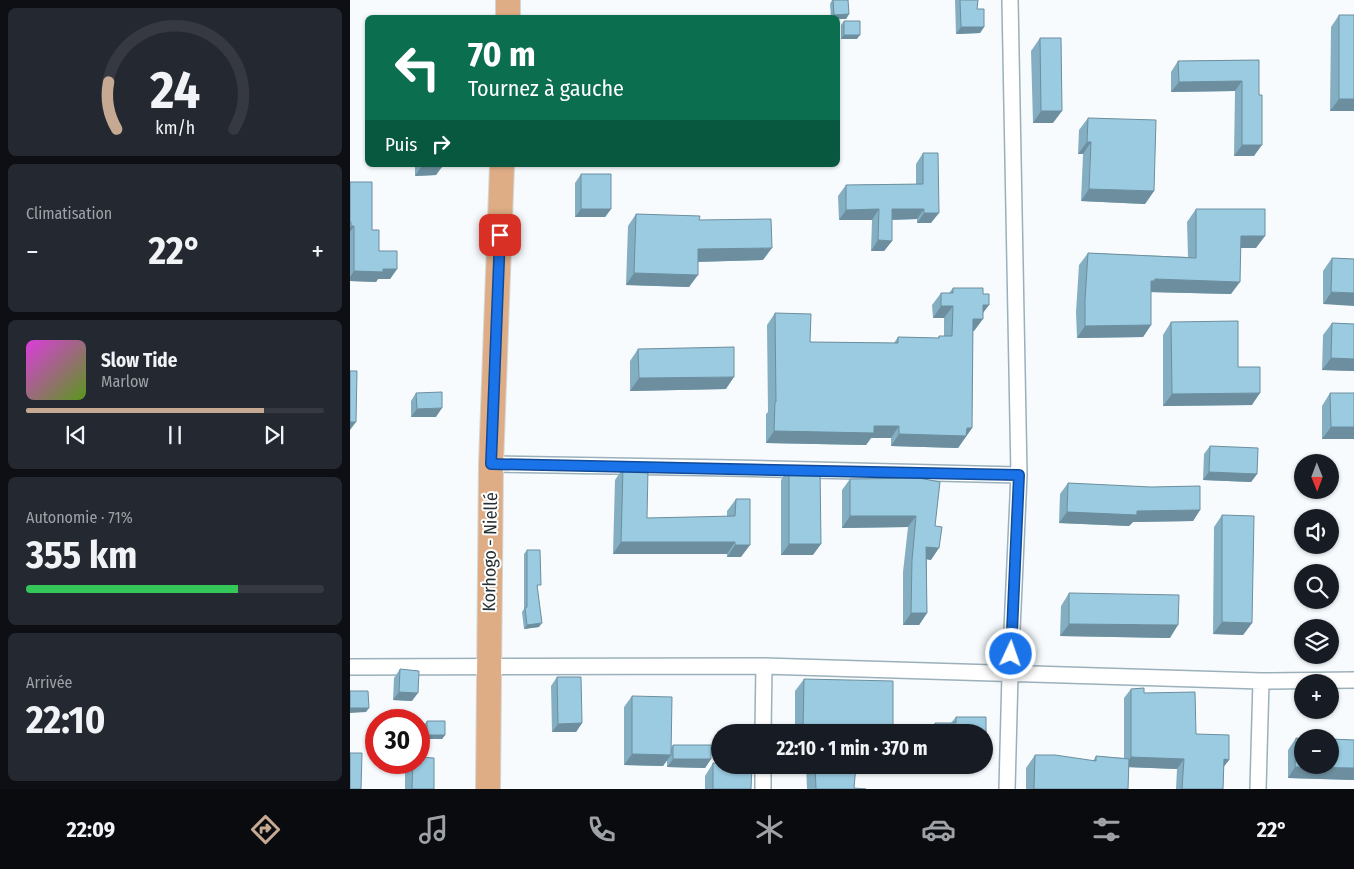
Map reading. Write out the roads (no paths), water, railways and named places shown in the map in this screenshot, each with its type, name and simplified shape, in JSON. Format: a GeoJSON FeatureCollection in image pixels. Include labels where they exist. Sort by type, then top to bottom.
{"type":"FeatureCollection","features":[{"type":"Feature","properties":{"kind":"main road"},"geometry":{"type":"LineString","coordinates":[[508,0],[508,15]]}},
{"type":"Feature","properties":{"kind":"main road","name":"Korhogo - Niellé"},"geometry":{"type":"LineString","coordinates":[[488,789],[491,464],[502,167]]}},
{"type":"Feature","properties":{"kind":"street"},"geometry":{"type":"LineString","coordinates":[[1008,789],[1010,674],[1019,475],[1010,0]]}},
{"type":"Feature","properties":{"kind":"street"},"geometry":{"type":"LineString","coordinates":[[491,464],[1019,475]]}},
{"type":"Feature","properties":{"kind":"street"},"geometry":{"type":"LineString","coordinates":[[763,724],[764,666]]}},
{"type":"Feature","properties":{"kind":"street"},"geometry":{"type":"LineString","coordinates":[[350,667],[764,666],[1261,681],[1354,680]]}},
{"type":"Feature","properties":{"kind":"street"},"geometry":{"type":"LineString","coordinates":[[1258,789],[1261,681]]}},
{"type":"Feature","properties":{"kind":"street"},"geometry":{"type":"LineString","coordinates":[[763,774],[763,789]]}}]}
